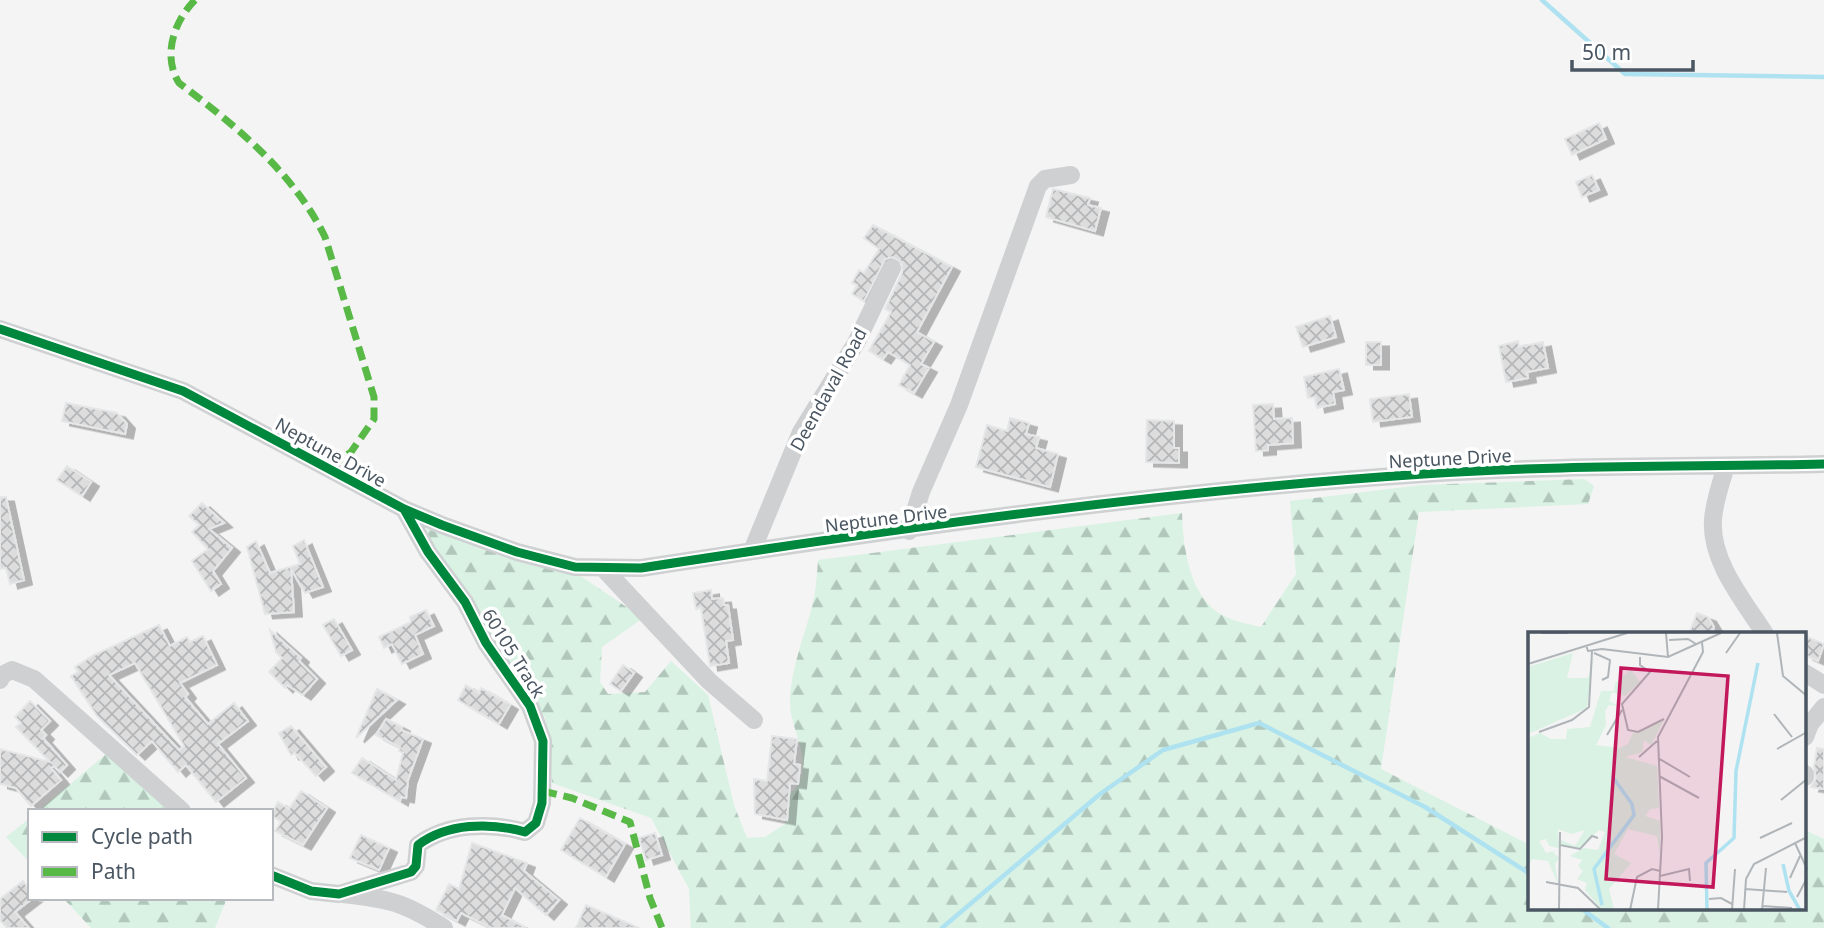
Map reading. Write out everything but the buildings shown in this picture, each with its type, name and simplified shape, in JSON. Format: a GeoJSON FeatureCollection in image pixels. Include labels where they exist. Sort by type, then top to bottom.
{"type":"FeatureCollection","features":[{"type":"Feature","properties":{"kind":"street"},"geometry":{"type":"LineString","coordinates":[[909,531],[921,492],[959,405],[1038,186],[1045,179],[1072,175]]}},
{"type":"Feature","properties":{"kind":"street","name":"Deendaval Road"},"geometry":{"type":"LineString","coordinates":[[752,551],[801,432],[856,343],[892,268]]}},
{"type":"Feature","properties":{"kind":"street","name":"Neptune Drive"},"geometry":{"type":"LineString","coordinates":[[0,329],[183,391],[404,509],[517,552],[575,567],[641,568],[1138,500],[1412,475],[1544,469],[1824,464]]}},
{"type":"Feature","properties":{"kind":"street"},"geometry":{"type":"LineString","coordinates":[[1726,466],[1713,519],[1714,541],[1721,561],[1764,632]]}},
{"type":"Feature","properties":{"kind":"street","name":"60105 Track"},"geometry":{"type":"LineString","coordinates":[[273,876],[311,891],[339,894],[411,872],[416,866],[418,845],[436,833],[456,827],[525,832],[536,823],[542,803],[543,741],[530,706],[486,643],[465,602],[428,552],[404,509]]}},
{"type":"Feature","properties":{"kind":"street"},"geometry":{"type":"LineString","coordinates":[[604,569],[709,681],[754,720]]}},
{"type":"Feature","properties":{"kind":"street"},"geometry":{"type":"LineString","coordinates":[[0,680],[2,675],[12,670],[34,679],[180,809]]}},
{"type":"Feature","properties":{"kind":"street"},"geometry":{"type":"LineString","coordinates":[[1806,674],[1824,685]]}},
{"type":"Feature","properties":{"kind":"street"},"geometry":{"type":"LineString","coordinates":[[1806,734],[1810,724],[1824,707]]}},
{"type":"Feature","properties":{"kind":"street"},"geometry":{"type":"LineString","coordinates":[[339,894],[392,900],[414,908],[444,928]]}},
{"type":"Feature","properties":{"kind":"green space"},"geometry":{"type":"Polygon","coordinates":[[[1584,479],[1594,486],[1588,504],[1419,512],[1381,769],[1528,844],[1528,911],[1806,911],[1806,830],[1824,839],[1824,928],[691,928],[689,889],[651,818],[552,783],[545,718],[488,638],[420,527],[582,577],[643,618],[602,647],[600,682],[608,694],[645,692],[671,661],[708,695],[734,805],[747,838],[765,837],[785,824],[789,791],[794,791],[803,769],[790,703],[795,665],[813,603],[818,560],[1182,513],[1186,556],[1203,597],[1212,608],[1224,616],[1261,627],[1296,574],[1290,501],[1422,485],[1584,479]]]}},
{"type":"Feature","properties":{"kind":"green space"},"geometry":{"type":"Polygon","coordinates":[[[111,750],[170,809],[40,809],[111,750]]]}},
{"type":"Feature","properties":{"kind":"green space"},"geometry":{"type":"Polygon","coordinates":[[[28,820],[28,861],[6,837],[28,820]]]}},
{"type":"Feature","properties":{"kind":"green space"},"geometry":{"type":"Polygon","coordinates":[[[65,900],[226,900],[215,928],[91,928],[65,900]]]}},
{"type":"Feature","properties":{"kind":"waterway"},"geometry":{"type":"LineString","coordinates":[[1542,0],[1625,74],[1824,77]]}},
{"type":"Feature","properties":{"kind":"waterway"},"geometry":{"type":"LineString","coordinates":[[942,928],[1100,794],[1163,750],[1259,723],[1425,807],[1528,873]]}},
{"type":"Feature","properties":{"kind":"waterway"},"geometry":{"type":"LineString","coordinates":[[1585,911],[1608,928]]}},
{"type":"Feature","properties":{"kind":"marked path"},"geometry":{"type":"LineString","coordinates":[[195,0],[176,28],[171,50],[174,73],[179,83],[242,133],[280,171],[312,214],[325,237],[374,397],[374,419],[351,452],[327,469]]}},
{"type":"Feature","properties":{"kind":"marked path"},"geometry":{"type":"LineString","coordinates":[[543,791],[572,798],[630,822],[650,898],[662,928]]}},
{"type":"Feature","properties":{"kind":"cycle path"},"geometry":{"type":"LineString","coordinates":[[0,329],[183,391],[404,509],[517,552],[575,567],[641,568],[1031,512],[1326,481],[1524,469],[1824,464]]}},
{"type":"Feature","properties":{"kind":"cycle path"},"geometry":{"type":"LineString","coordinates":[[273,876],[311,891],[339,894],[411,872],[416,866],[418,845],[442,832],[483,826],[525,832],[536,823],[542,803],[543,741],[530,706],[486,643],[465,602],[428,552],[404,509]]}}]}
